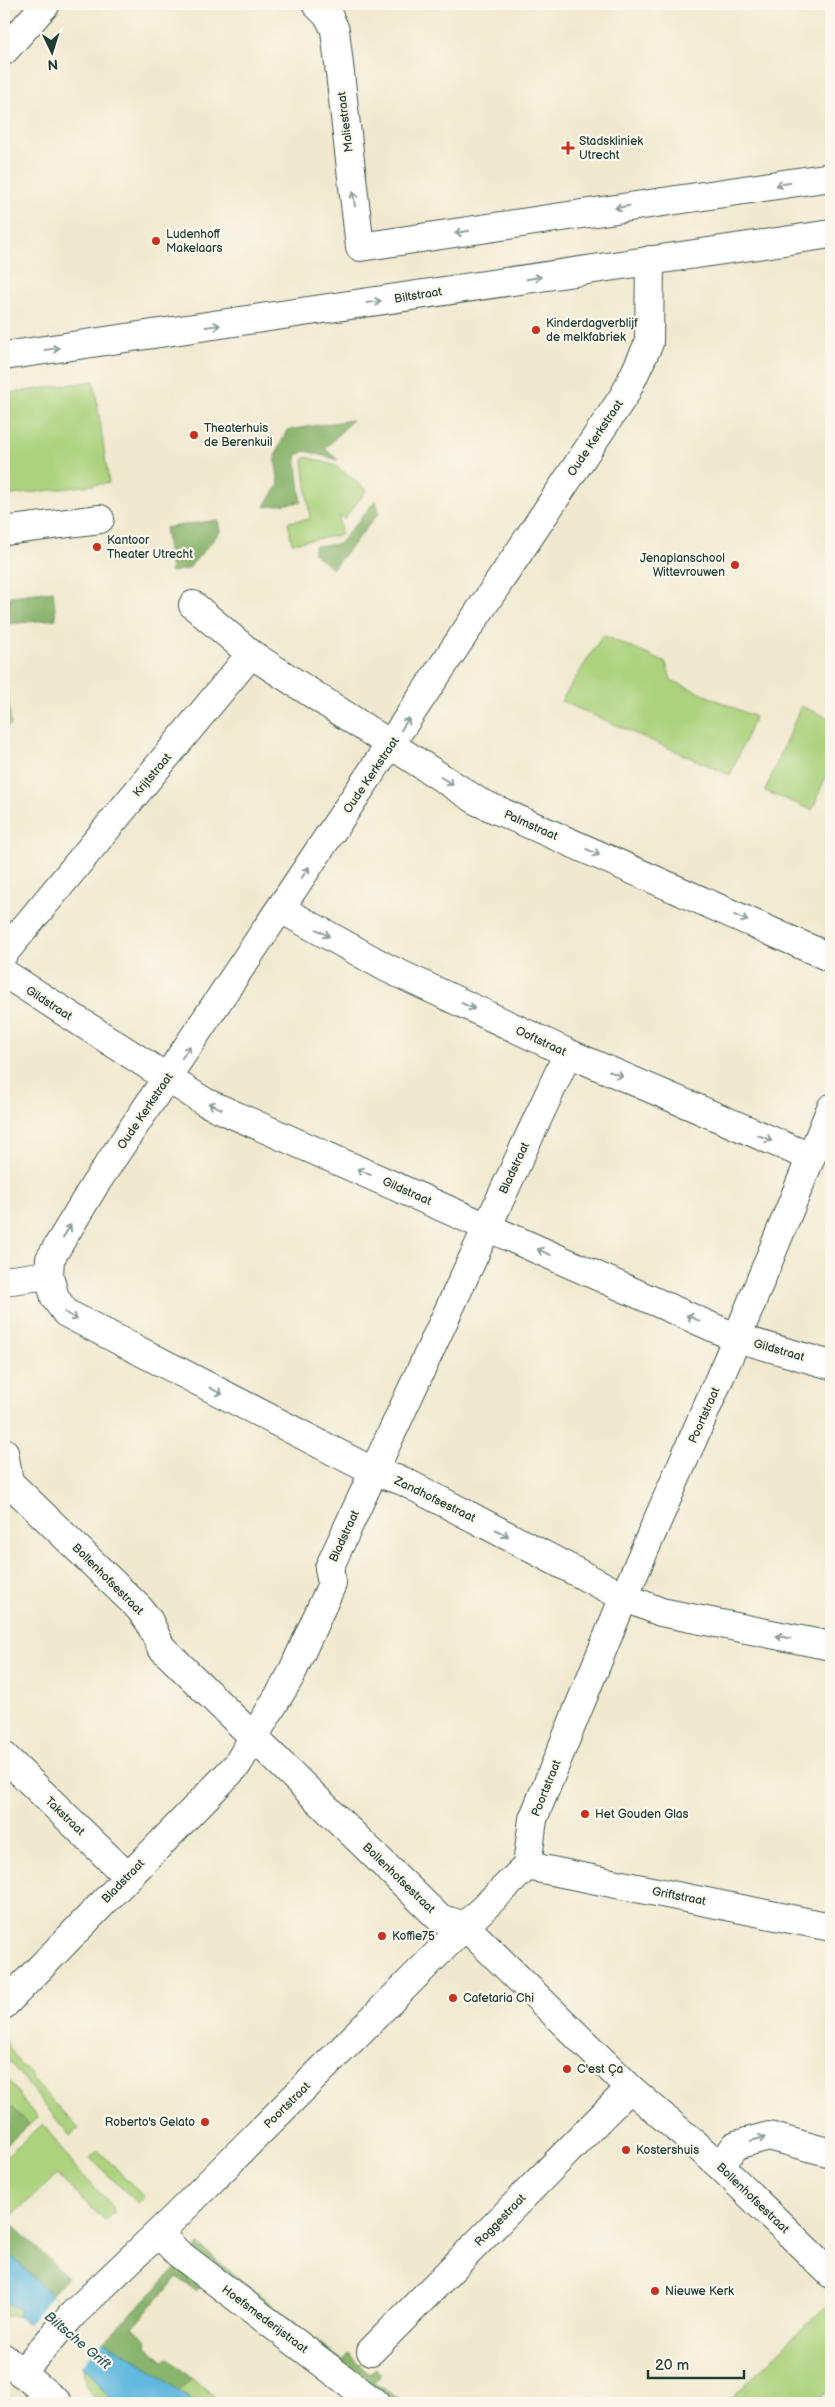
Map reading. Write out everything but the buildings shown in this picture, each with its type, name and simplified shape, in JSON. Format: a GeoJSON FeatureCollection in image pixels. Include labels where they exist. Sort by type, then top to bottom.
{"type":"FeatureCollection","features":[{"type":"Feature","properties":{"kind":"street"},"geometry":{"type":"LineString","coordinates":[[4,51],[46,4]]}},
{"type":"Feature","properties":{"kind":"street","name":"Maliestraat"},"geometry":{"type":"LineString","coordinates":[[329,8],[335,30],[360,247],[831,177]]}},
{"type":"Feature","properties":{"kind":"street","name":"Biltstraat"},"geometry":{"type":"LineString","coordinates":[[4,356],[831,234]]}},
{"type":"Feature","properties":{"kind":"street","name":"Oude Kerkstraat"},"geometry":{"type":"LineString","coordinates":[[49,1275],[50,1259],[94,1186],[167,1080],[625,394],[649,343],[650,260]]}},
{"type":"Feature","properties":{"kind":"street"},"geometry":{"type":"LineString","coordinates":[[4,531],[100,519]]}},
{"type":"Feature","properties":{"kind":"street"},"geometry":{"type":"LineString","coordinates":[[193,606],[251,654]]}},
{"type":"Feature","properties":{"kind":"street","name":"Palmstraat"},"geometry":{"type":"LineString","coordinates":[[251,654],[479,802],[831,958]]}},
{"type":"Feature","properties":{"kind":"street","name":"Krijtstraat"},"geometry":{"type":"LineString","coordinates":[[4,953],[251,654]]}},
{"type":"Feature","properties":{"kind":"street","name":"Ooftstraat"},"geometry":{"type":"LineString","coordinates":[[280,909],[387,968],[568,1053],[810,1157]]}},
{"type":"Feature","properties":{"kind":"street","name":"Gildstraat"},"geometry":{"type":"LineString","coordinates":[[4,973],[167,1080],[205,1102],[737,1338],[831,1365]]}},
{"type":"Feature","properties":{"kind":"street","name":"Bladstraat"},"geometry":{"type":"LineString","coordinates":[[4,2005],[127,1876],[237,1765],[255,1739],[290,1677],[332,1584],[329,1568],[568,1053]]}},
{"type":"Feature","properties":{"kind":"street","name":"Poortstraat"},"geometry":{"type":"LineString","coordinates":[[12,2365],[48,2341],[465,1926],[528,1866],[533,1819],[624,1597],[737,1338],[831,1108]]}},
{"type":"Feature","properties":{"kind":"street"},"geometry":{"type":"LineString","coordinates":[[4,1281],[49,1275]]}},
{"type":"Feature","properties":{"kind":"street","name":"Zandhofsestraat"},"geometry":{"type":"LineString","coordinates":[[49,1275],[55,1298],[66,1313],[374,1472],[403,1481],[624,1597],[661,1612],[831,1646]]}},
{"type":"Feature","properties":{"kind":"street","name":"Bollenhofsestraat"},"geometry":{"type":"LineString","coordinates":[[4,1452],[9,1482],[139,1608],[149,1621],[162,1647],[439,1918],[465,1926],[630,2088],[720,2166],[831,2274]]}},
{"type":"Feature","properties":{"kind":"street","name":"Takstraat"},"geometry":{"type":"LineString","coordinates":[[4,1756],[127,1876]]}},
{"type":"Feature","properties":{"kind":"street","name":"Griftstraat"},"geometry":{"type":"LineString","coordinates":[[528,1866],[831,1926]]}},
{"type":"Feature","properties":{"kind":"street","name":"Roggestraat"},"geometry":{"type":"LineString","coordinates":[[371,2351],[630,2088]]}},
{"type":"Feature","properties":{"kind":"street"},"geometry":{"type":"LineString","coordinates":[[720,2166],[736,2145],[769,2136],[831,2153]]}},
{"type":"Feature","properties":{"kind":"street","name":"Hoefsmederijstraat"},"geometry":{"type":"LineString","coordinates":[[158,2233],[178,2253],[375,2403]]}},
{"type":"Feature","properties":{"kind":"street"},"geometry":{"type":"LineString","coordinates":[[12,2365],[58,2403]]}},
{"type":"Feature","properties":{"kind":"green space"},"geometry":{"type":"Polygon","coordinates":[[[94,381],[109,483],[4,496],[4,394],[94,381]]]}},
{"type":"Feature","properties":{"kind":"green space"},"geometry":{"type":"Polygon","coordinates":[[[352,420],[325,449],[338,460],[306,451],[296,455],[301,502],[264,507],[279,485],[275,456],[287,430],[352,420]]]}},
{"type":"Feature","properties":{"kind":"green space"},"geometry":{"type":"Polygon","coordinates":[[[307,457],[336,466],[367,490],[344,519],[339,515],[341,535],[292,543],[288,522],[310,519],[303,460],[307,457]]]}},
{"type":"Feature","properties":{"kind":"green space"},"geometry":{"type":"Polygon","coordinates":[[[376,500],[379,513],[332,569],[314,553],[314,546],[339,544],[376,500]]]}},
{"type":"Feature","properties":{"kind":"green space"},"geometry":{"type":"Polygon","coordinates":[[[218,520],[220,532],[188,569],[171,572],[165,528],[218,520]]]}},
{"type":"Feature","properties":{"kind":"green space"},"geometry":{"type":"Polygon","coordinates":[[[53,591],[56,619],[8,624],[10,596],[53,591]]]}},
{"type":"Feature","properties":{"kind":"green space"},"geometry":{"type":"Polygon","coordinates":[[[603,635],[666,663],[671,680],[755,717],[730,775],[561,701],[603,635]]]}},
{"type":"Feature","properties":{"kind":"green space"},"geometry":{"type":"Polygon","coordinates":[[[4,664],[11,725],[4,726],[4,664]]]}},
{"type":"Feature","properties":{"kind":"green space"},"geometry":{"type":"Polygon","coordinates":[[[801,706],[831,719],[831,764],[812,810],[765,791],[801,706]]]}},
{"type":"Feature","properties":{"kind":"green space"},"geometry":{"type":"Polygon","coordinates":[[[4,2039],[22,2067],[24,2066],[33,2077],[32,2079],[79,2129],[70,2136],[4,2055],[4,2039]]]}},
{"type":"Feature","properties":{"kind":"green space"},"geometry":{"type":"Polygon","coordinates":[[[4,2074],[37,2118],[29,2125],[12,2107],[4,2113],[4,2074]]]}},
{"type":"Feature","properties":{"kind":"green space"},"geometry":{"type":"Polygon","coordinates":[[[12,2107],[29,2125],[4,2147],[4,2113],[12,2107]]]}},
{"type":"Feature","properties":{"kind":"green space"},"geometry":{"type":"Polygon","coordinates":[[[43,2124],[75,2167],[113,2207],[114,2213],[105,2221],[57,2175],[7,2220],[4,2217],[4,2158],[43,2124]]]}},
{"type":"Feature","properties":{"kind":"green space"},"geometry":{"type":"Polygon","coordinates":[[[98,2150],[144,2197],[138,2203],[90,2158],[98,2150]]]}},
{"type":"Feature","properties":{"kind":"green space"},"geometry":{"type":"Polygon","coordinates":[[[4,2217],[67,2277],[51,2295],[4,2248],[4,2217]]]}},
{"type":"Feature","properties":{"kind":"green space"},"geometry":{"type":"Polygon","coordinates":[[[199,2245],[343,2361],[349,2354],[369,2374],[376,2368],[382,2374],[374,2383],[406,2403],[389,2403],[193,2252],[199,2245]]]}},
{"type":"Feature","properties":{"kind":"green space"},"geometry":{"type":"Polygon","coordinates":[[[178,2266],[201,2287],[196,2291],[177,2277],[133,2327],[147,2340],[146,2346],[164,2361],[169,2359],[191,2378],[178,2392],[149,2368],[104,2341],[178,2266]]]}},
{"type":"Feature","properties":{"kind":"green space"},"geometry":{"type":"Polygon","coordinates":[[[4,2303],[21,2309],[18,2316],[4,2316],[4,2303]]]}},
{"type":"Feature","properties":{"kind":"green space"},"geometry":{"type":"Polygon","coordinates":[[[828,2304],[831,2306],[831,2387],[815,2403],[726,2403],[828,2304]]]}},
{"type":"Feature","properties":{"kind":"green space"},"geometry":{"type":"Polygon","coordinates":[[[84,2368],[91,2373],[113,2403],[96,2403],[87,2388],[84,2368]]]}},
{"type":"Feature","properties":{"kind":"green space"},"geometry":{"type":"Polygon","coordinates":[[[191,2378],[221,2403],[194,2403],[180,2390],[191,2378]]]}},
{"type":"Feature","properties":{"kind":"water","name":"Biltsche Grift"},"geometry":{"type":"Polygon","coordinates":[[[4,2248],[51,2295],[104,2341],[149,2368],[194,2403],[113,2403],[91,2373],[18,2316],[20,2309],[4,2303],[4,2248]]]}},
{"type":"Feature","properties":{"kind":"pier"},"geometry":{"type":"Polygon","coordinates":[[[52,2296],[104,2339],[80,2368],[28,2324],[52,2296]]]}},
{"type":"Feature","properties":{"kind":"place","name":"Stadskliniek Utrecht"},"geometry":{"type":"Point","coordinates":[568,148]}},
{"type":"Feature","properties":{"kind":"place","name":"Ludenhoff Makelaars"},"geometry":{"type":"Point","coordinates":[156,241]}},
{"type":"Feature","properties":{"kind":"place","name":"Kinderdagverblijf de melkfabriek"},"geometry":{"type":"Point","coordinates":[536,330]}},
{"type":"Feature","properties":{"kind":"place","name":"Theaterhuis de Berenkuil"},"geometry":{"type":"Point","coordinates":[194,435]}},
{"type":"Feature","properties":{"kind":"place","name":"Kantoor Theater Utrecht"},"geometry":{"type":"Point","coordinates":[97,547]}},
{"type":"Feature","properties":{"kind":"place","name":"Jenaplanschool Wittevrouwen"},"geometry":{"type":"Point","coordinates":[735,565]}},
{"type":"Feature","properties":{"kind":"place","name":"Het Gouden Glas"},"geometry":{"type":"Point","coordinates":[585,1814]}},
{"type":"Feature","properties":{"kind":"place","name":"Koffie75"},"geometry":{"type":"Point","coordinates":[382,1936]}},
{"type":"Feature","properties":{"kind":"place","name":"Cafetaria Chi"},"geometry":{"type":"Point","coordinates":[453,1998]}},
{"type":"Feature","properties":{"kind":"place","name":"C'est Ça"},"geometry":{"type":"Point","coordinates":[567,2069]}},
{"type":"Feature","properties":{"kind":"place","name":"Roberto's Gelato"},"geometry":{"type":"Point","coordinates":[205,2122]}},
{"type":"Feature","properties":{"kind":"place","name":"Kostershuis"},"geometry":{"type":"Point","coordinates":[626,2150]}},
{"type":"Feature","properties":{"kind":"place","name":"Nieuwe Kerk"},"geometry":{"type":"Point","coordinates":[655,2291]}}]}
